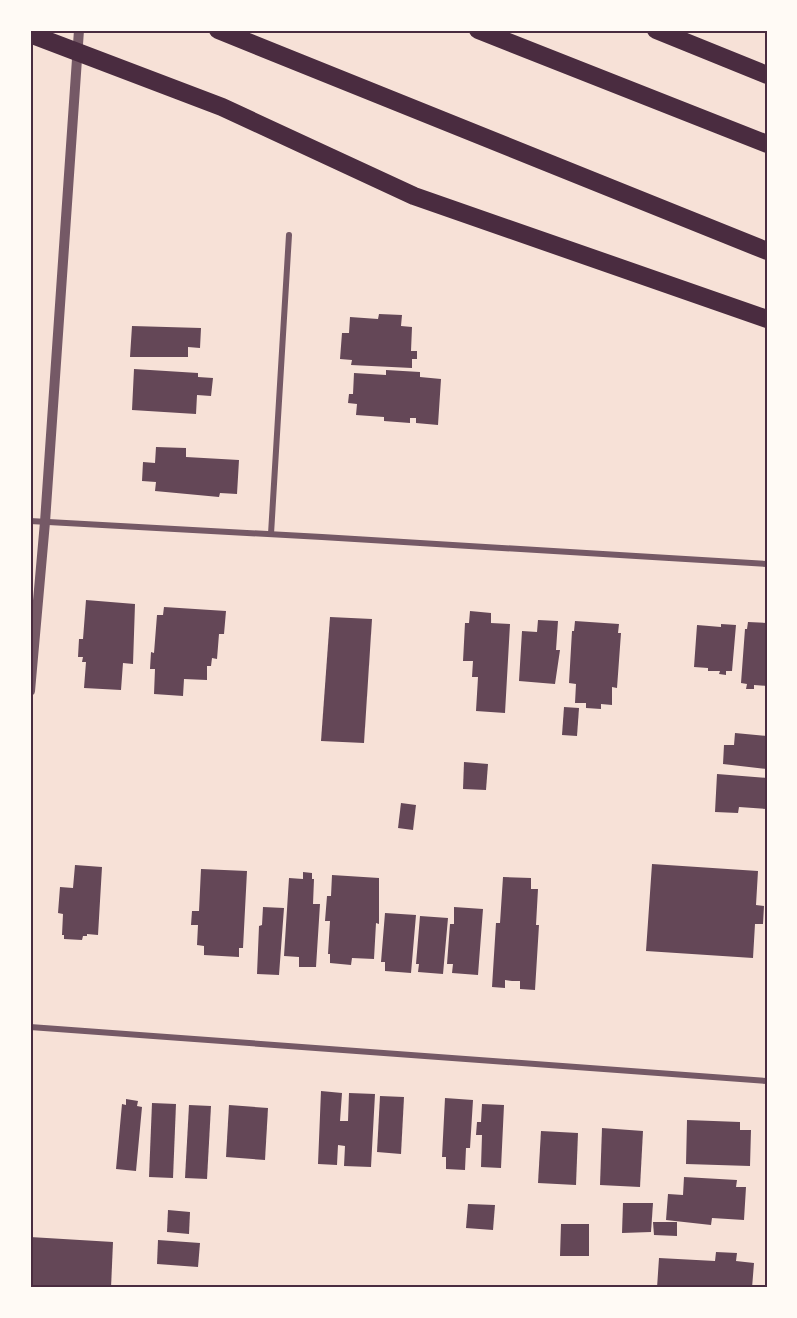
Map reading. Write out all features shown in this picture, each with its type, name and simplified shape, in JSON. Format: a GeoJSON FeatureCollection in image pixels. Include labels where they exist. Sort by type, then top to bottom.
{"type":"FeatureCollection","features":[{"type":"Feature","properties":{"kind":"highway"},"geometry":{"type":"LineString","coordinates":[[218,30],[767,250]]}},
{"type":"Feature","properties":{"kind":"highway"},"geometry":{"type":"LineString","coordinates":[[478,30],[767,144]]}},
{"type":"Feature","properties":{"kind":"highway"},"geometry":{"type":"LineString","coordinates":[[656,30],[767,75]]}},
{"type":"Feature","properties":{"kind":"highway"},"geometry":{"type":"LineString","coordinates":[[30,34],[222,107],[414,196],[767,319]]}},
{"type":"Feature","properties":{"kind":"street"},"geometry":{"type":"LineString","coordinates":[[30,691],[72,161],[79,30]]}},
{"type":"Feature","properties":{"kind":"street"},"geometry":{"type":"LineString","coordinates":[[271,534],[289,235]]}},
{"type":"Feature","properties":{"kind":"street"},"geometry":{"type":"LineString","coordinates":[[30,521],[767,564]]}},
{"type":"Feature","properties":{"kind":"street"},"geometry":{"type":"LineString","coordinates":[[30,1028],[767,1081]]}},
{"type":"Feature","properties":{"kind":"building"},"geometry":{"type":"Polygon","coordinates":[[[379,314],[402,315],[401,326],[412,327],[411,351],[417,351],[417,359],[412,359],[412,368],[351,365],[352,360],[340,359],[342,333],[349,333],[350,317],[378,319],[379,314]]]}},
{"type":"Feature","properties":{"kind":"building"},"geometry":{"type":"Polygon","coordinates":[[[132,326],[201,328],[200,348],[188,347],[188,357],[130,357],[132,326]]]}},
{"type":"Feature","properties":{"kind":"building"},"geometry":{"type":"Polygon","coordinates":[[[134,369],[198,373],[198,377],[213,378],[211,396],[197,395],[196,414],[132,410],[134,369]]]}},
{"type":"Feature","properties":{"kind":"building"},"geometry":{"type":"Polygon","coordinates":[[[386,370],[420,372],[420,377],[441,379],[438,425],[416,423],[416,418],[410,418],[410,423],[384,421],[384,417],[356,415],[357,404],[348,403],[349,394],[353,394],[354,373],[386,375],[386,370]]]}},
{"type":"Feature","properties":{"kind":"building"},"geometry":{"type":"Polygon","coordinates":[[[156,447],[186,448],[186,457],[239,460],[237,494],[220,493],[219,497],[155,491],[156,482],[142,481],[143,462],[155,463],[156,447]]]}},
{"type":"Feature","properties":{"kind":"building"},"geometry":{"type":"Polygon","coordinates":[[[86,600],[135,604],[133,664],[123,663],[121,690],[84,688],[86,662],[82,662],[83,657],[78,657],[79,639],[83,639],[86,600]]]}},
{"type":"Feature","properties":{"kind":"building"},"geometry":{"type":"Polygon","coordinates":[[[164,607],[226,611],[224,634],[219,634],[217,659],[212,658],[211,666],[207,666],[207,680],[184,679],[183,696],[154,694],[155,669],[150,669],[151,652],[154,653],[157,615],[163,615],[164,607]]]}},
{"type":"Feature","properties":{"kind":"building"},"geometry":{"type":"Polygon","coordinates":[[[470,611],[491,613],[491,623],[510,624],[505,713],[476,711],[478,677],[472,677],[473,661],[463,661],[465,623],[469,623],[470,611]]]}},
{"type":"Feature","properties":{"kind":"building"},"geometry":{"type":"Polygon","coordinates":[[[330,617],[372,619],[364,743],[321,741],[330,617]]]}},
{"type":"Feature","properties":{"kind":"building"},"geometry":{"type":"Polygon","coordinates":[[[538,620],[558,621],[556,650],[560,650],[555,684],[519,681],[522,631],[537,632],[538,620]]]}},
{"type":"Feature","properties":{"kind":"building"},"geometry":{"type":"Polygon","coordinates":[[[575,621],[619,624],[618,633],[621,633],[617,688],[612,687],[612,705],[601,704],[601,709],[586,708],[586,703],[575,703],[576,684],[569,683],[572,631],[574,631],[575,621]]]}},
{"type":"Feature","properties":{"kind":"building"},"geometry":{"type":"Polygon","coordinates":[[[748,622],[767,623],[767,686],[754,685],[754,689],[746,689],[747,684],[741,683],[745,629],[747,629],[748,622]]]}},
{"type":"Feature","properties":{"kind":"building"},"geometry":{"type":"Polygon","coordinates":[[[721,624],[736,625],[732,671],[726,671],[726,675],[719,674],[720,671],[708,671],[708,668],[694,667],[697,625],[721,627],[721,624]]]}},
{"type":"Feature","properties":{"kind":"building"},"geometry":{"type":"Polygon","coordinates":[[[564,707],[579,708],[577,736],[562,735],[564,707]]]}},
{"type":"Feature","properties":{"kind":"building"},"geometry":{"type":"Polygon","coordinates":[[[735,733],[767,736],[767,769],[723,764],[724,745],[734,745],[735,733]]]}},
{"type":"Feature","properties":{"kind":"building"},"geometry":{"type":"Polygon","coordinates":[[[464,762],[488,764],[486,790],[463,789],[464,762]]]}},
{"type":"Feature","properties":{"kind":"building"},"geometry":{"type":"Polygon","coordinates":[[[717,774],[767,778],[767,809],[739,807],[738,813],[715,812],[717,774]]]}},
{"type":"Feature","properties":{"kind":"building"},"geometry":{"type":"Polygon","coordinates":[[[401,803],[416,805],[413,830],[398,828],[401,803]]]}},
{"type":"Feature","properties":{"kind":"building"},"geometry":{"type":"Polygon","coordinates":[[[652,864],[758,871],[756,905],[764,906],[763,924],[755,924],[753,958],[646,951],[652,864]]]}},
{"type":"Feature","properties":{"kind":"building"},"geometry":{"type":"Polygon","coordinates":[[[75,865],[102,867],[98,935],[87,934],[82,940],[64,939],[62,935],[63,914],[58,913],[60,887],[73,888],[75,865]]]}},
{"type":"Feature","properties":{"kind":"building"},"geometry":{"type":"Polygon","coordinates":[[[201,869],[247,871],[243,948],[239,948],[239,957],[204,955],[204,946],[197,945],[198,925],[191,925],[192,911],[199,911],[201,869]]]}},
{"type":"Feature","properties":{"kind":"building"},"geometry":{"type":"Polygon","coordinates":[[[303,872],[312,873],[312,879],[314,879],[313,904],[320,904],[316,967],[299,967],[299,957],[284,956],[289,878],[303,879],[303,872]]]}},
{"type":"Feature","properties":{"kind":"building"},"geometry":{"type":"Polygon","coordinates":[[[332,875],[379,878],[379,924],[376,923],[374,959],[352,958],[351,965],[330,963],[330,954],[328,954],[330,921],[325,921],[327,896],[331,896],[332,875]]]}},
{"type":"Feature","properties":{"kind":"building"},"geometry":{"type":"Polygon","coordinates":[[[503,877],[531,878],[531,889],[538,889],[536,925],[539,925],[535,990],[520,989],[520,981],[505,980],[505,988],[492,987],[496,923],[500,923],[503,877]]]}},
{"type":"Feature","properties":{"kind":"building"},"geometry":{"type":"Polygon","coordinates":[[[263,907],[284,908],[279,975],[257,974],[259,926],[262,925],[263,907]]]}},
{"type":"Feature","properties":{"kind":"building"},"geometry":{"type":"Polygon","coordinates":[[[454,907],[483,909],[478,975],[452,973],[453,964],[447,964],[450,924],[454,924],[454,907]]]}},
{"type":"Feature","properties":{"kind":"building"},"geometry":{"type":"Polygon","coordinates":[[[385,913],[416,915],[411,973],[385,971],[385,962],[381,962],[385,913]]]}},
{"type":"Feature","properties":{"kind":"building"},"geometry":{"type":"Polygon","coordinates":[[[420,916],[448,918],[443,974],[418,972],[419,964],[416,964],[420,916]]]}},
{"type":"Feature","properties":{"kind":"building"},"geometry":{"type":"Polygon","coordinates":[[[321,1091],[342,1093],[340,1121],[348,1121],[349,1093],[375,1094],[371,1167],[344,1166],[345,1146],[338,1145],[337,1165],[318,1164],[321,1091]]]}},
{"type":"Feature","properties":{"kind":"building"},"geometry":{"type":"Polygon","coordinates":[[[380,1096],[404,1097],[401,1154],[377,1152],[380,1096]]]}},
{"type":"Feature","properties":{"kind":"building"},"geometry":{"type":"Polygon","coordinates":[[[445,1098],[473,1100],[470,1148],[466,1148],[465,1170],[446,1169],[446,1157],[442,1157],[445,1098]]]}},
{"type":"Feature","properties":{"kind":"building"},"geometry":{"type":"Polygon","coordinates":[[[126,1099],[138,1101],[137,1106],[142,1107],[136,1171],[116,1169],[122,1104],[126,1105],[126,1099]]]}},
{"type":"Feature","properties":{"kind":"building"},"geometry":{"type":"Polygon","coordinates":[[[152,1103],[176,1104],[173,1178],[149,1177],[152,1103]]]}},
{"type":"Feature","properties":{"kind":"building"},"geometry":{"type":"Polygon","coordinates":[[[482,1104],[504,1105],[501,1168],[481,1167],[482,1135],[476,1135],[477,1122],[481,1122],[482,1104]]]}},
{"type":"Feature","properties":{"kind":"building"},"geometry":{"type":"Polygon","coordinates":[[[189,1105],[211,1106],[207,1179],[185,1178],[189,1105]]]}},
{"type":"Feature","properties":{"kind":"building"},"geometry":{"type":"Polygon","coordinates":[[[229,1105],[268,1108],[265,1160],[226,1157],[229,1105]]]}},
{"type":"Feature","properties":{"kind":"building"},"geometry":{"type":"Polygon","coordinates":[[[687,1120],[740,1122],[740,1130],[751,1130],[750,1166],[686,1164],[687,1120]]]}},
{"type":"Feature","properties":{"kind":"building"},"geometry":{"type":"Polygon","coordinates":[[[602,1128],[643,1131],[640,1187],[600,1185],[602,1128]]]}},
{"type":"Feature","properties":{"kind":"building"},"geometry":{"type":"Polygon","coordinates":[[[541,1131],[578,1133],[576,1185],[538,1183],[541,1131]]]}},
{"type":"Feature","properties":{"kind":"building"},"geometry":{"type":"Polygon","coordinates":[[[684,1177],[737,1180],[736,1187],[746,1187],[744,1220],[712,1218],[711,1225],[666,1220],[668,1194],[683,1195],[684,1177]]]}},
{"type":"Feature","properties":{"kind":"building"},"geometry":{"type":"Polygon","coordinates":[[[623,1203],[653,1203],[651,1232],[622,1233],[623,1203]]]}},
{"type":"Feature","properties":{"kind":"building"},"geometry":{"type":"Polygon","coordinates":[[[468,1204],[495,1205],[493,1230],[466,1228],[468,1204]]]}},
{"type":"Feature","properties":{"kind":"building"},"geometry":{"type":"Polygon","coordinates":[[[168,1210],[190,1212],[189,1234],[167,1232],[168,1210]]]}},
{"type":"Feature","properties":{"kind":"building"},"geometry":{"type":"Polygon","coordinates":[[[653,1222],[677,1222],[677,1236],[654,1235],[653,1222]]]}},
{"type":"Feature","properties":{"kind":"building"},"geometry":{"type":"Polygon","coordinates":[[[561,1224],[589,1224],[589,1256],[560,1256],[561,1224]]]}},
{"type":"Feature","properties":{"kind":"building"},"geometry":{"type":"Polygon","coordinates":[[[30,1237],[113,1242],[111,1288],[30,1288],[30,1237]]]}},
{"type":"Feature","properties":{"kind":"building"},"geometry":{"type":"Polygon","coordinates":[[[158,1240],[200,1243],[198,1267],[157,1264],[158,1240]]]}},
{"type":"Feature","properties":{"kind":"building"},"geometry":{"type":"Polygon","coordinates":[[[716,1252],[737,1253],[736,1261],[754,1263],[752,1288],[657,1288],[659,1258],[715,1261],[716,1252]]]}}]}
